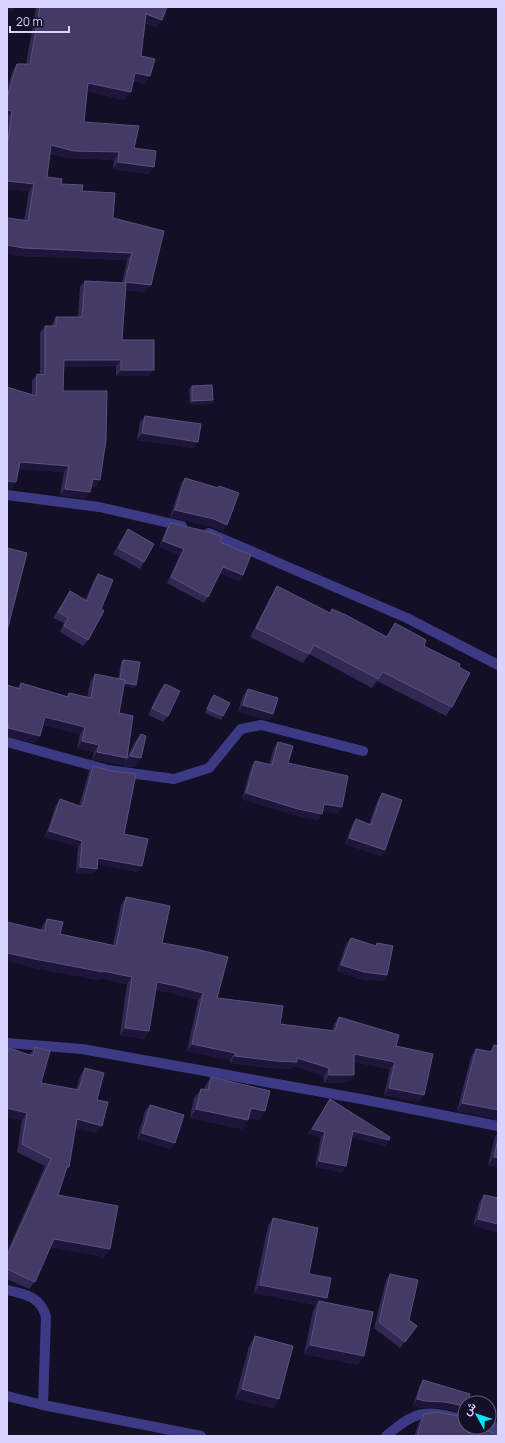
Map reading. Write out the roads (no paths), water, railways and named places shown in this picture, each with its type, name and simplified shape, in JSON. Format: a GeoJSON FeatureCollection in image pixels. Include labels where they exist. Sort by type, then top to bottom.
{"type":"FeatureCollection","features":[{"type":"Feature","properties":{"kind":"street"},"geometry":{"type":"LineString","coordinates":[[7,495],[99,507],[196,530],[407,618],[498,665]]}},
{"type":"Feature","properties":{"kind":"street"},"geometry":{"type":"LineString","coordinates":[[7,742],[108,770],[174,779],[209,768],[241,729],[261,725],[363,751]]}},
{"type":"Feature","properties":{"kind":"street"},"geometry":{"type":"LineString","coordinates":[[7,1043],[82,1049],[361,1099],[498,1126]]}},
{"type":"Feature","properties":{"kind":"street"},"geometry":{"type":"LineString","coordinates":[[7,1290],[28,1295],[43,1306],[46,1317],[43,1405]]}},
{"type":"Feature","properties":{"kind":"street"},"geometry":{"type":"LineString","coordinates":[[7,1396],[43,1405],[201,1436]]}},
{"type":"Feature","properties":{"kind":"street"},"geometry":{"type":"LineString","coordinates":[[386,1436],[400,1424],[418,1414],[443,1415],[457,1418]]}}]}
